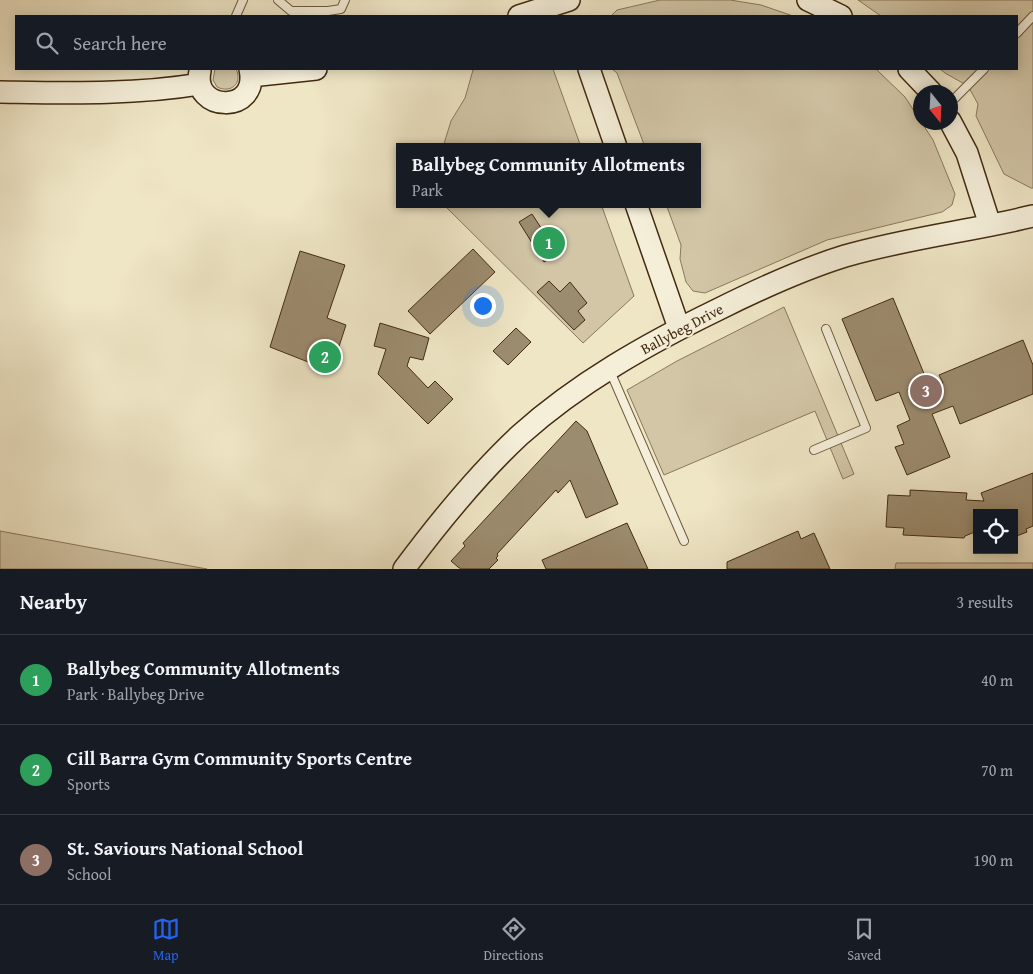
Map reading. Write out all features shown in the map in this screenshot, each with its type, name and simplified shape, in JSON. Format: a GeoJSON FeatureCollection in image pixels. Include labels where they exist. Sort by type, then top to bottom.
{"type":"FeatureCollection","features":[{"type":"Feature","properties":{"kind":"street"},"geometry":{"type":"LineString","coordinates":[[808,0],[839,15]]}},
{"type":"Feature","properties":{"kind":"street"},"geometry":{"type":"LineString","coordinates":[[523,15],[569,6]]}},
{"type":"Feature","properties":{"kind":"street"},"geometry":{"type":"LineString","coordinates":[[0,92],[123,93],[201,76],[204,92],[209,98],[216,102],[225,103],[241,98],[247,92],[251,73],[300,70]]}},
{"type":"Feature","properties":{"kind":"street"},"geometry":{"type":"LineString","coordinates":[[589,70],[615,143]]}},
{"type":"Feature","properties":{"kind":"street"},"geometry":{"type":"LineString","coordinates":[[910,70],[924,85]]}},
{"type":"Feature","properties":{"kind":"street"},"geometry":{"type":"LineString","coordinates":[[955,130],[967,153],[990,225]]}},
{"type":"Feature","properties":{"kind":"street"},"geometry":{"type":"LineString","coordinates":[[637,208],[680,328]]}},
{"type":"Feature","properties":{"kind":"street","name":"Ballybeg Drive"},"geometry":{"type":"LineString","coordinates":[[404,569],[463,495],[502,453],[537,421],[587,383],[680,328],[770,284],[819,264],[899,242],[1033,216]]}},
{"type":"Feature","properties":{"kind":"lane"},"geometry":{"type":"LineString","coordinates":[[238,13],[243,0]]}},
{"type":"Feature","properties":{"kind":"lane"},"geometry":{"type":"LineString","coordinates":[[238,13],[251,0]]}},
{"type":"Feature","properties":{"kind":"lane"},"geometry":{"type":"LineString","coordinates":[[278,0],[291,11],[328,12],[341,9],[345,0]]}},
{"type":"Feature","properties":{"kind":"lane"},"geometry":{"type":"LineString","coordinates":[[1018,33],[1033,16]]}},
{"type":"Feature","properties":{"kind":"lane"},"geometry":{"type":"LineString","coordinates":[[958,95],[983,70]]}},
{"type":"Feature","properties":{"kind":"lane"},"geometry":{"type":"LineString","coordinates":[[814,450],[866,428],[826,329]]}},
{"type":"Feature","properties":{"kind":"lane"},"geometry":{"type":"LineString","coordinates":[[609,369],[684,541]]}},
{"type":"Feature","properties":{"kind":"shaded area"},"geometry":{"type":"Polygon","coordinates":[[[660,0],[730,0],[761,5],[790,15],[612,15],[617,10],[660,0]]]}},
{"type":"Feature","properties":{"kind":"shaded area"},"geometry":{"type":"Polygon","coordinates":[[[858,0],[1033,0],[1033,188],[1004,174],[976,116],[978,104],[968,86],[941,70],[1018,70],[1018,15],[880,15],[858,0]]]}},
{"type":"Feature","properties":{"kind":"shaded area"},"geometry":{"type":"Polygon","coordinates":[[[215,70],[236,70],[238,74],[237,83],[227,89],[217,87],[213,80],[215,70]]]}},
{"type":"Feature","properties":{"kind":"shaded area"},"geometry":{"type":"Polygon","coordinates":[[[473,70],[553,70],[580,143],[444,143],[451,121],[465,98],[473,70]]]}},
{"type":"Feature","properties":{"kind":"shaded area"},"geometry":{"type":"Polygon","coordinates":[[[613,70],[877,70],[905,97],[913,109],[913,130],[926,130],[933,140],[955,194],[952,205],[942,212],[827,240],[705,293],[693,291],[686,282],[680,259],[681,245],[667,208],[701,208],[701,143],[643,143],[617,73],[613,70]]]}},
{"type":"Feature","properties":{"kind":"shaded area"},"geometry":{"type":"Polygon","coordinates":[[[447,208],[602,208],[634,296],[583,343],[447,208]]]}},
{"type":"Feature","properties":{"kind":"shaded area"},"geometry":{"type":"Polygon","coordinates":[[[784,307],[854,474],[843,479],[815,411],[664,475],[627,390],[677,361],[784,307]]]}},
{"type":"Feature","properties":{"kind":"shaded area"},"geometry":{"type":"Polygon","coordinates":[[[0,531],[207,569],[0,569],[0,531]]]}},
{"type":"Feature","properties":{"kind":"shaded area"},"geometry":{"type":"Polygon","coordinates":[[[896,563],[1033,563],[1033,569],[895,569],[896,563]]]}},
{"type":"Feature","properties":{"kind":"building"},"geometry":{"type":"Polygon","coordinates":[[[532,214],[558,254],[544,262],[519,222],[532,214]]]}},
{"type":"Feature","properties":{"kind":"building"},"geometry":{"type":"Polygon","coordinates":[[[473,249],[495,272],[430,334],[408,311],[473,249]]]}},
{"type":"Feature","properties":{"kind":"building"},"geometry":{"type":"Polygon","coordinates":[[[300,251],[345,265],[327,318],[346,325],[331,371],[270,347],[300,251]]]}},
{"type":"Feature","properties":{"kind":"building"},"geometry":{"type":"Polygon","coordinates":[[[549,281],[560,292],[570,282],[587,303],[578,311],[585,320],[574,330],[537,292],[549,281]]]}},
{"type":"Feature","properties":{"kind":"building"},"geometry":{"type":"Polygon","coordinates":[[[893,298],[927,381],[908,389],[911,396],[943,383],[939,375],[1023,340],[1033,365],[1033,394],[960,424],[953,406],[932,414],[950,457],[907,475],[895,447],[904,444],[897,426],[910,420],[899,392],[876,401],[842,319],[893,298]]]}},
{"type":"Feature","properties":{"kind":"building"},"geometry":{"type":"Polygon","coordinates":[[[380,323],[429,338],[423,360],[410,357],[407,366],[428,388],[435,381],[453,399],[428,424],[378,374],[386,349],[374,346],[380,323]]]}},
{"type":"Feature","properties":{"kind":"building"},"geometry":{"type":"Polygon","coordinates":[[[516,328],[531,342],[508,365],[493,351],[516,328]]]}},
{"type":"Feature","properties":{"kind":"building"},"geometry":{"type":"Polygon","coordinates":[[[576,421],[587,431],[618,504],[586,518],[570,480],[558,493],[556,490],[497,554],[496,558],[498,560],[489,569],[461,569],[458,567],[451,561],[465,546],[463,543],[576,421]]]}},
{"type":"Feature","properties":{"kind":"building"},"geometry":{"type":"Polygon","coordinates":[[[1033,473],[1033,526],[1026,529],[1027,532],[1018,535],[1018,509],[973,509],[973,533],[964,538],[903,535],[904,528],[886,527],[888,495],[910,496],[910,490],[967,493],[966,500],[984,501],[981,493],[1033,473]]]}},
{"type":"Feature","properties":{"kind":"building"},"geometry":{"type":"Polygon","coordinates":[[[627,523],[648,569],[546,569],[542,560],[627,523]]]}},
{"type":"Feature","properties":{"kind":"building"},"geometry":{"type":"Polygon","coordinates":[[[798,531],[801,539],[814,533],[830,569],[727,569],[727,562],[798,531]]]}},
{"type":"Feature","properties":{"kind":"place","name":"Ballybeg Community Allotments"},"geometry":{"type":"Point","coordinates":[549,243]}},
{"type":"Feature","properties":{"kind":"place","name":"Cill Barra Gym Community Sports Centre"},"geometry":{"type":"Point","coordinates":[325,357]}},
{"type":"Feature","properties":{"kind":"place","name":"St. Saviours National School"},"geometry":{"type":"Point","coordinates":[926,391]}}]}
